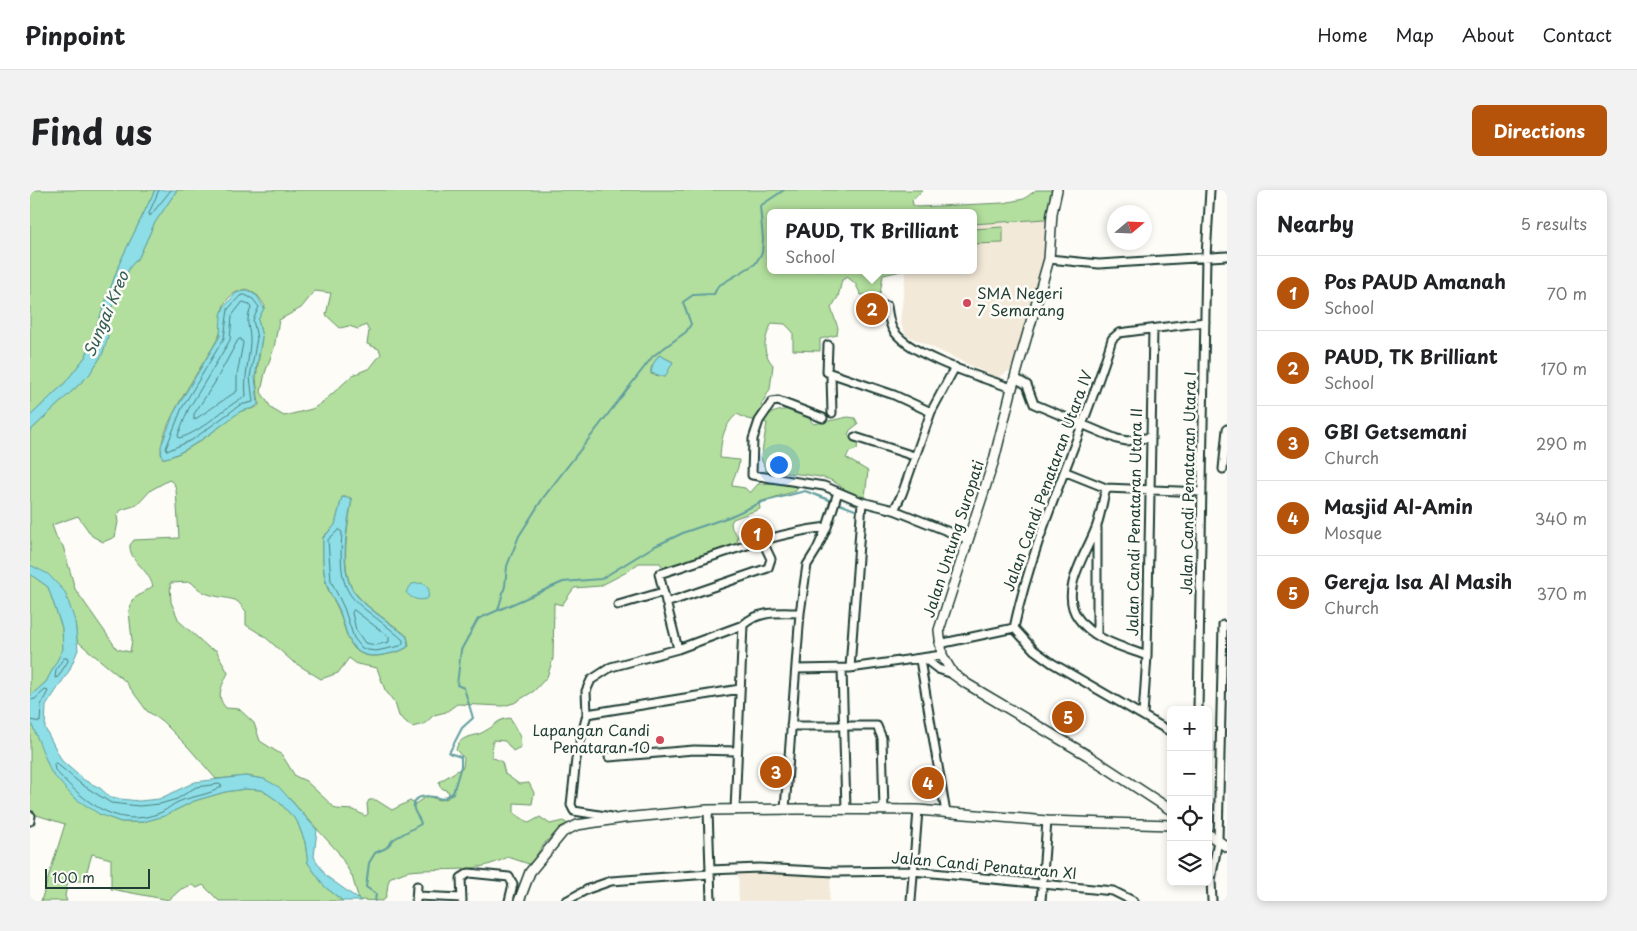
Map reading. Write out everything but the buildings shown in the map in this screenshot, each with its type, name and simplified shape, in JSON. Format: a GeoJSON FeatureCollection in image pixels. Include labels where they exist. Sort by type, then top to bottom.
{"type":"FeatureCollection","features":[{"type":"Feature","properties":{"kind":"main road","name":"Jalan Untung Suropati"},"geometry":{"type":"LineString","coordinates":[[1057,190],[1052,213],[1049,259],[1012,388],[994,460],[939,630],[939,644],[942,655],[953,674],[1086,755],[1167,807]]}},
{"type":"Feature","properties":{"kind":"main road"},"geometry":{"type":"LineString","coordinates":[[519,901],[530,872],[563,832],[577,825],[623,818],[708,810],[918,810],[1047,821],[1167,825]]}},
{"type":"Feature","properties":{"kind":"main road"},"geometry":{"type":"LineString","coordinates":[[1212,836],[1227,847]]}},
{"type":"Feature","properties":{"kind":"street","name":"Jalan Candi Penataran Utara I"},"geometry":{"type":"LineString","coordinates":[[1198,706],[1206,256],[1210,190]]}},
{"type":"Feature","properties":{"kind":"street"},"geometry":{"type":"LineString","coordinates":[[1049,259],[1100,264],[1227,256]]}},
{"type":"Feature","properties":{"kind":"street"},"geometry":{"type":"LineString","coordinates":[[887,306],[893,329],[909,345],[955,367],[1012,388]]}},
{"type":"Feature","properties":{"kind":"street","name":"Jalan Candi Penataran Utara IV"},"geometry":{"type":"LineString","coordinates":[[1014,628],[1026,577],[1066,472],[1114,336],[1119,333],[1205,322]]}},
{"type":"Feature","properties":{"kind":"street","name":"Jalan Candi Penataran Utara II"},"geometry":{"type":"LineString","coordinates":[[1143,716],[1147,656],[1153,329]]}},
{"type":"Feature","properties":{"kind":"street"},"geometry":{"type":"LineString","coordinates":[[828,346],[826,370],[832,376],[894,395],[932,412]]}},
{"type":"Feature","properties":{"kind":"street"},"geometry":{"type":"LineString","coordinates":[[894,510],[902,494],[914,456],[932,412],[955,367]]}},
{"type":"Feature","properties":{"kind":"street"},"geometry":{"type":"LineString","coordinates":[[832,376],[832,413]]}},
{"type":"Feature","properties":{"kind":"street"},"geometry":{"type":"LineString","coordinates":[[1015,378],[1028,386],[1031,400],[1034,404],[1121,440],[1150,437]]}},
{"type":"Feature","properties":{"kind":"street"},"geometry":{"type":"LineString","coordinates":[[823,418],[778,401],[772,402],[759,421],[753,439],[751,473],[754,476],[824,486],[837,495],[894,510],[967,539]]}},
{"type":"Feature","properties":{"kind":"street"},"geometry":{"type":"LineString","coordinates":[[1223,469],[1227,429]]}},
{"type":"Feature","properties":{"kind":"street"},"geometry":{"type":"LineString","coordinates":[[855,437],[914,456]]}},
{"type":"Feature","properties":{"kind":"street"},"geometry":{"type":"LineString","coordinates":[[1066,472],[1106,488],[1202,492]]}},
{"type":"Feature","properties":{"kind":"street"},"geometry":{"type":"LineString","coordinates":[[1106,488],[1097,525],[1070,595],[1078,618],[1097,635],[1147,656]]}},
{"type":"Feature","properties":{"kind":"street"},"geometry":{"type":"LineString","coordinates":[[785,809],[800,613],[807,565],[827,527],[837,495]]}},
{"type":"Feature","properties":{"kind":"street"},"geometry":{"type":"LineString","coordinates":[[850,668],[862,502]]}},
{"type":"Feature","properties":{"kind":"street"},"geometry":{"type":"LineString","coordinates":[[1097,525],[1097,635]]}},
{"type":"Feature","properties":{"kind":"street"},"geometry":{"type":"LineString","coordinates":[[678,649],[659,574],[762,540],[795,531],[827,527]]}},
{"type":"Feature","properties":{"kind":"street"},"geometry":{"type":"LineString","coordinates":[[666,603],[768,568],[771,559],[762,540]]}},
{"type":"Feature","properties":{"kind":"street"},"geometry":{"type":"LineString","coordinates":[[618,605],[663,592]]}},
{"type":"Feature","properties":{"kind":"street"},"geometry":{"type":"LineString","coordinates":[[623,818],[580,814],[574,812],[571,805],[576,759],[587,714],[586,691],[591,680],[600,672],[611,667],[678,649],[743,626],[750,618],[763,613],[800,613]]}},
{"type":"Feature","properties":{"kind":"street"},"geometry":{"type":"LineString","coordinates":[[1212,901],[1211,880],[1218,840],[1223,624]]}},
{"type":"Feature","properties":{"kind":"street"},"geometry":{"type":"LineString","coordinates":[[735,810],[743,626]]}},
{"type":"Feature","properties":{"kind":"street"},"geometry":{"type":"LineString","coordinates":[[939,644],[1014,628],[1034,650],[1052,663],[1167,730]]}},
{"type":"Feature","properties":{"kind":"street"},"geometry":{"type":"LineString","coordinates":[[796,669],[850,668],[922,660],[942,655]]}},
{"type":"Feature","properties":{"kind":"street"},"geometry":{"type":"LineString","coordinates":[[922,660],[938,669],[953,674]]}},
{"type":"Feature","properties":{"kind":"street"},"geometry":{"type":"LineString","coordinates":[[922,660],[946,813]]}},
{"type":"Feature","properties":{"kind":"street"},"geometry":{"type":"LineString","coordinates":[[842,668],[846,810]]}},
{"type":"Feature","properties":{"kind":"street"},"geometry":{"type":"LineString","coordinates":[[587,714],[740,689]]}},
{"type":"Feature","properties":{"kind":"street"},"geometry":{"type":"LineString","coordinates":[[791,726],[877,726],[882,738],[884,810]]}},
{"type":"Feature","properties":{"kind":"street"},"geometry":{"type":"LineString","coordinates":[[608,757],[694,750],[737,751]]}},
{"type":"Feature","properties":{"kind":"street"},"geometry":{"type":"LineString","coordinates":[[708,810],[711,901]]}},
{"type":"Feature","properties":{"kind":"street"},"geometry":{"type":"LineString","coordinates":[[911,901],[918,810]]}},
{"type":"Feature","properties":{"kind":"street"},"geometry":{"type":"LineString","coordinates":[[1041,901],[1047,821]]}},
{"type":"Feature","properties":{"kind":"street","name":"Jalan Candi Penataran XI"},"geometry":{"type":"LineString","coordinates":[[566,901],[588,889],[611,881],[759,868],[834,872],[913,871],[1113,891],[1134,901]]}},
{"type":"Feature","properties":{"kind":"street"},"geometry":{"type":"LineString","coordinates":[[417,886],[417,898],[462,900],[461,878],[469,873],[509,877],[513,884],[509,901]]}},
{"type":"Feature","properties":{"kind":"shaded area","name":"SMA Negeri 7 Semarang"},"geometry":{"type":"Polygon","coordinates":[[[1045,219],[1042,273],[1011,370],[997,378],[906,335],[900,322],[906,274],[977,274],[977,224],[1045,219]]]}},
{"type":"Feature","properties":{"kind":"shaded area"},"geometry":{"type":"Polygon","coordinates":[[[785,871],[831,875],[829,901],[739,901],[738,872],[785,871]]]}},
{"type":"Feature","properties":{"kind":"green space"},"geometry":{"type":"Polygon","coordinates":[[[30,190],[155,190],[120,262],[86,356],[64,384],[30,416],[30,190]]]}},
{"type":"Feature","properties":{"kind":"green space"},"geometry":{"type":"Polygon","coordinates":[[[177,190],[923,190],[912,200],[913,205],[917,207],[1003,203],[1024,199],[1036,190],[1054,190],[1045,219],[977,224],[977,209],[767,209],[767,274],[888,274],[883,275],[880,294],[861,295],[855,283],[847,277],[842,280],[838,297],[831,308],[838,328],[837,335],[820,339],[820,351],[793,350],[793,332],[785,324],[772,323],[765,345],[769,360],[773,365],[770,389],[761,405],[769,414],[778,411],[797,410],[806,414],[814,424],[848,417],[855,418],[858,424],[850,430],[848,435],[858,441],[857,449],[849,452],[846,458],[868,471],[865,497],[854,495],[828,479],[766,471],[761,458],[767,423],[747,419],[737,414],[726,428],[720,451],[720,458],[739,460],[732,486],[745,488],[750,493],[758,484],[784,483],[798,488],[796,491],[759,502],[760,509],[733,519],[731,523],[732,529],[738,536],[737,544],[664,569],[660,563],[639,563],[625,573],[600,586],[574,588],[562,605],[554,603],[553,659],[547,677],[534,691],[514,703],[503,706],[457,704],[446,712],[434,715],[424,724],[412,727],[399,716],[395,703],[385,690],[377,668],[357,664],[349,658],[338,673],[321,679],[292,661],[264,636],[246,625],[246,611],[237,601],[202,591],[191,582],[170,583],[171,602],[179,621],[209,648],[216,650],[228,673],[220,695],[223,704],[226,708],[239,709],[254,723],[260,741],[282,755],[295,776],[306,781],[336,809],[354,810],[365,816],[368,814],[367,804],[369,800],[376,800],[392,810],[410,801],[415,804],[427,796],[440,800],[448,798],[449,792],[440,787],[439,782],[463,767],[464,758],[456,750],[460,741],[489,729],[501,720],[510,718],[520,737],[521,747],[513,751],[505,741],[493,740],[492,757],[502,762],[505,774],[519,784],[529,783],[534,793],[532,804],[514,803],[514,813],[529,823],[540,817],[550,824],[563,821],[568,824],[547,841],[535,859],[529,864],[508,857],[495,863],[471,868],[407,872],[391,877],[383,901],[359,900],[352,876],[338,852],[289,798],[264,779],[247,776],[216,779],[162,721],[147,711],[125,681],[77,641],[75,620],[35,568],[30,565],[30,431],[89,375],[102,355],[108,337],[105,325],[117,293],[130,267],[139,257],[154,224],[177,190]],[[247,289],[232,295],[225,303],[222,311],[219,336],[165,431],[161,446],[162,458],[170,457],[190,448],[238,413],[259,405],[256,378],[262,337],[258,320],[265,306],[258,296],[247,289]],[[315,291],[301,308],[279,320],[274,348],[265,373],[261,392],[272,409],[284,416],[312,409],[322,403],[353,375],[370,368],[381,354],[379,349],[367,344],[369,331],[366,325],[358,329],[349,326],[340,328],[326,315],[331,293],[315,291]],[[659,355],[651,368],[651,374],[664,377],[673,362],[659,355]],[[169,480],[151,490],[137,505],[121,510],[117,516],[118,522],[115,537],[103,542],[92,536],[78,516],[52,525],[57,539],[63,546],[75,589],[117,649],[130,652],[132,640],[129,612],[132,600],[153,586],[147,574],[132,555],[130,545],[134,540],[179,538],[174,483],[169,480]],[[342,497],[335,525],[323,537],[324,575],[328,590],[339,611],[348,638],[357,651],[363,655],[384,655],[403,650],[409,646],[407,636],[368,606],[350,585],[346,562],[348,522],[352,499],[349,497],[342,497]]]}},
{"type":"Feature","properties":{"kind":"green space"},"geometry":{"type":"Polygon","coordinates":[[[1003,227],[1003,243],[977,244],[977,229],[1003,227]]]}},
{"type":"Feature","properties":{"kind":"green space"},"geometry":{"type":"Polygon","coordinates":[[[30,574],[48,587],[62,628],[63,650],[46,682],[30,696],[30,574]]]}},
{"type":"Feature","properties":{"kind":"green space"},"geometry":{"type":"Polygon","coordinates":[[[30,720],[40,742],[99,814],[121,822],[143,822],[164,816],[194,801],[225,792],[245,789],[262,790],[278,801],[297,821],[305,842],[308,863],[325,887],[343,901],[219,901],[203,885],[197,888],[192,885],[181,889],[169,900],[111,889],[111,859],[92,854],[87,871],[88,881],[68,881],[65,896],[67,901],[41,901],[65,824],[30,813],[30,720]]]}},
{"type":"Feature","properties":{"kind":"water","name":"Sungai Kreo"},"geometry":{"type":"Polygon","coordinates":[[[155,190],[177,190],[154,224],[139,257],[130,267],[117,293],[105,325],[108,337],[102,355],[89,375],[30,431],[30,416],[64,384],[86,356],[120,262],[155,190]]]}},
{"type":"Feature","properties":{"kind":"water"},"geometry":{"type":"Polygon","coordinates":[[[247,290],[257,296],[264,308],[258,320],[262,337],[255,377],[258,404],[254,408],[240,411],[190,447],[170,457],[162,458],[161,446],[175,411],[220,336],[221,315],[224,307],[236,293],[247,290]]]}},
{"type":"Feature","properties":{"kind":"water"},"geometry":{"type":"Polygon","coordinates":[[[659,355],[673,362],[665,377],[651,373],[653,364],[659,355]]]}},
{"type":"Feature","properties":{"kind":"water"},"geometry":{"type":"Polygon","coordinates":[[[342,497],[352,499],[345,549],[347,576],[351,587],[368,607],[407,637],[408,646],[399,651],[371,656],[363,654],[356,649],[351,643],[339,609],[325,579],[323,538],[335,525],[342,497]]]}},
{"type":"Feature","properties":{"kind":"water"},"geometry":{"type":"Polygon","coordinates":[[[30,565],[48,574],[65,592],[75,621],[78,650],[69,671],[46,706],[45,728],[62,761],[84,780],[100,788],[111,798],[139,801],[159,799],[195,782],[245,776],[264,779],[279,787],[317,830],[314,857],[326,876],[361,901],[343,901],[325,887],[308,863],[305,842],[297,821],[278,801],[262,790],[245,789],[225,792],[194,801],[164,816],[143,822],[121,822],[99,814],[73,797],[51,772],[30,720],[30,696],[46,682],[63,649],[62,628],[48,587],[30,574],[30,565]]]}},
{"type":"Feature","properties":{"kind":"water"},"geometry":{"type":"Polygon","coordinates":[[[412,584],[425,584],[429,590],[428,598],[422,600],[410,596],[406,592],[412,584]]]}},
{"type":"Feature","properties":{"kind":"waterway"},"geometry":{"type":"LineString","coordinates":[[498,610],[505,586],[507,566],[519,536],[543,498],[653,356],[686,332],[691,324],[683,302],[693,295],[714,294],[718,286],[755,264],[762,253],[763,239],[760,206],[784,190]]}},
{"type":"Feature","properties":{"kind":"waterway"},"geometry":{"type":"LineString","coordinates":[[375,901],[376,894],[366,887],[369,863],[375,853],[386,848],[394,839],[421,824],[414,809],[416,800],[424,796],[442,799],[453,793],[461,766],[461,757],[449,753],[462,728],[473,718],[464,688],[457,685],[461,650],[478,619],[563,582],[601,579],[653,547],[685,532],[729,517],[762,502],[805,491],[832,501]]}},
{"type":"Feature","properties":{"kind":"waterway"},"geometry":{"type":"LineString","coordinates":[[837,503],[860,512]]}},
{"type":"Feature","properties":{"kind":"place","name":"SMA Negeri 7 Semarang"},"geometry":{"type":"Point","coordinates":[967,303]}},
{"type":"Feature","properties":{"kind":"place","name":"PAUD, TK Brilliant"},"geometry":{"type":"Point","coordinates":[872,309]}},
{"type":"Feature","properties":{"kind":"place","name":"Pos PAUD Amanah"},"geometry":{"type":"Point","coordinates":[757,534]}},
{"type":"Feature","properties":{"kind":"place","name":"Gereja Isa Al Masih"},"geometry":{"type":"Point","coordinates":[1068,717]}},
{"type":"Feature","properties":{"kind":"place","name":"Lapangan Candi Penataran 10"},"geometry":{"type":"Point","coordinates":[660,740]}},
{"type":"Feature","properties":{"kind":"place","name":"GBI Getsemani"},"geometry":{"type":"Point","coordinates":[776,772]}},
{"type":"Feature","properties":{"kind":"place","name":"Masjid Al-Amin"},"geometry":{"type":"Point","coordinates":[928,783]}}]}
